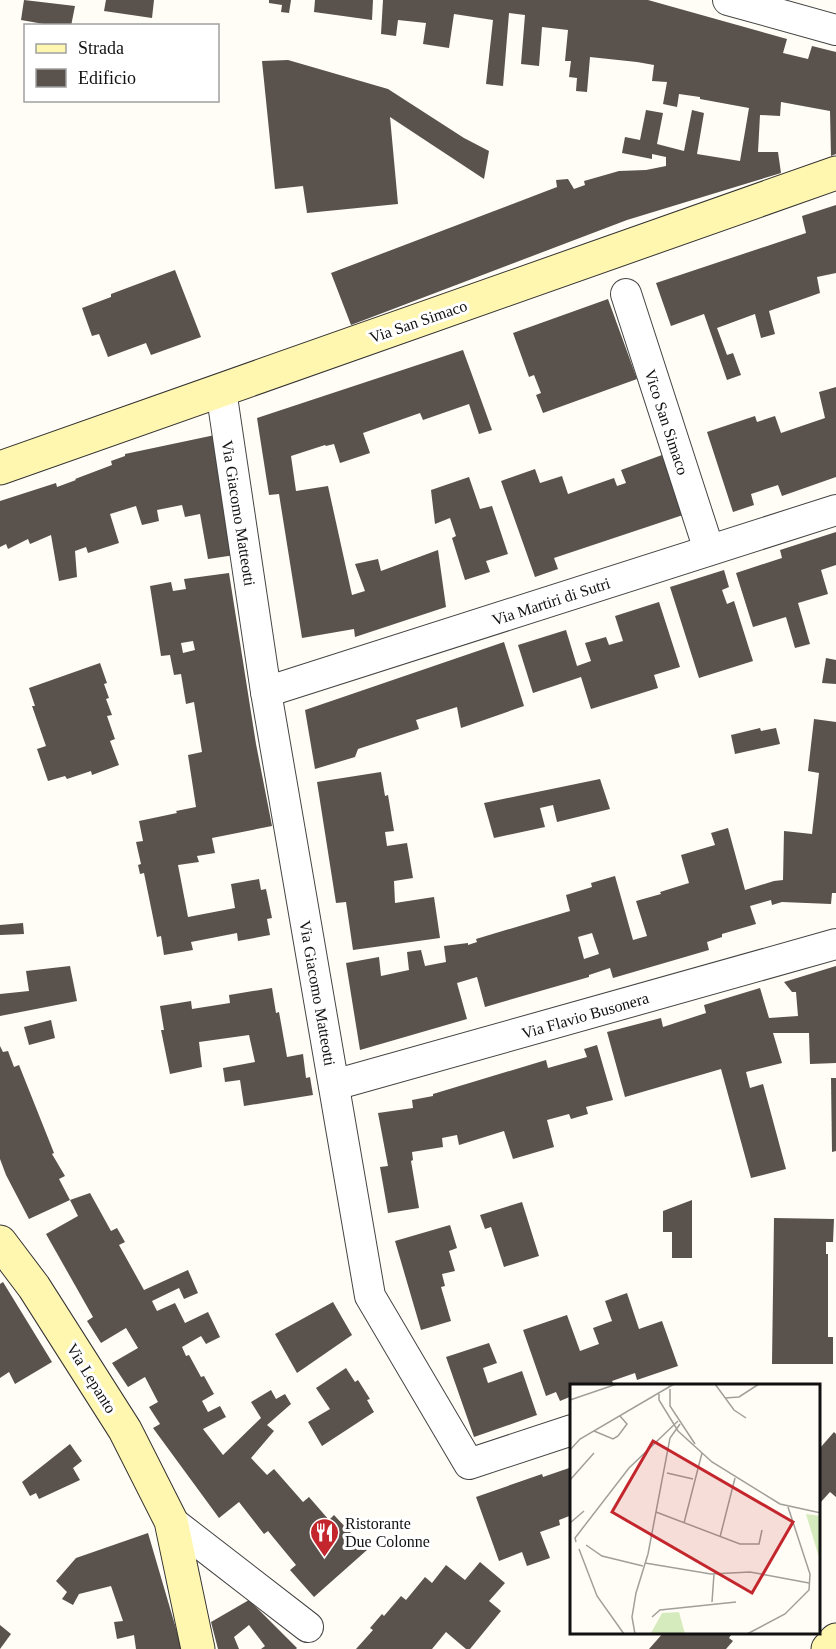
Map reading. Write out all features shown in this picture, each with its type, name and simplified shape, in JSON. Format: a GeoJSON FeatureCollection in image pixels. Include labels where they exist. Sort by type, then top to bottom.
{"type":"FeatureCollection","features":[{"type":"Feature","properties":{"kind":"street"},"geometry":{"type":"LineString","coordinates":[[728,0],[836,30]]}},
{"type":"Feature","properties":{"kind":"street","name":"Via San Simaco"},"geometry":{"type":"LineString","coordinates":[[0,468],[836,173]]}},
{"type":"Feature","properties":{"kind":"street","name":"Vico San Simaco"},"geometry":{"type":"LineString","coordinates":[[626,294],[709,550]]}},
{"type":"Feature","properties":{"kind":"street","name":"Via Giacomo Matteotti"},"geometry":{"type":"LineString","coordinates":[[221,390],[266,692],[370,1296],[469,1464],[570,1431]]}},
{"type":"Feature","properties":{"kind":"street","name":"Via Martiri di Sutri"},"geometry":{"type":"LineString","coordinates":[[266,692],[836,510]]}},
{"type":"Feature","properties":{"kind":"street","name":"Via Flavio Busonera"},"geometry":{"type":"LineString","coordinates":[[334,1085],[836,944]]}},
{"type":"Feature","properties":{"kind":"street","name":"Via Lepanto"},"geometry":{"type":"LineString","coordinates":[[0,1242],[34,1287],[125,1430],[171,1521],[198,1649]]}},
{"type":"Feature","properties":{"kind":"street","name":"Via Lepanto"},"geometry":{"type":"LineString","coordinates":[[171,1521],[308,1627]]}},
{"type":"Feature","properties":{"kind":"street"},"geometry":{"type":"LineString","coordinates":[[828,1649],[836,1640]]}},
{"type":"Feature","properties":{"kind":"building"},"geometry":{"type":"Polygon","coordinates":[[[24,0],[75,6],[71,24],[44,24],[21,20],[24,0]]]}},
{"type":"Feature","properties":{"kind":"building"},"geometry":{"type":"Polygon","coordinates":[[[106,0],[154,0],[152,18],[104,11],[106,0]]]}},
{"type":"Feature","properties":{"kind":"building"},"geometry":{"type":"Polygon","coordinates":[[[269,0],[291,0],[289,13],[281,12],[282,5],[269,3],[269,0]]]}},
{"type":"Feature","properties":{"kind":"building"},"geometry":{"type":"Polygon","coordinates":[[[315,0],[373,0],[372,20],[314,12],[315,0]]]}},
{"type":"Feature","properties":{"kind":"building"},"geometry":{"type":"Polygon","coordinates":[[[383,0],[648,0],[787,39],[783,53],[808,59],[812,46],[836,52],[836,154],[831,156],[830,111],[781,102],[780,116],[760,115],[758,152],[778,152],[781,173],[627,220],[351,325],[331,273],[557,187],[556,180],[568,179],[574,189],[585,185],[584,181],[619,171],[646,170],[666,166],[666,157],[652,154],[652,159],[622,153],[625,137],[640,140],[646,110],[663,113],[657,144],[684,151],[692,110],[704,113],[697,154],[740,161],[749,108],[679,94],[677,107],[663,104],[667,82],[652,81],[654,65],[590,57],[587,92],[576,91],[577,78],[569,77],[571,61],[565,61],[568,30],[542,27],[539,66],[521,64],[525,15],[509,13],[503,86],[486,84],[493,20],[454,14],[449,48],[423,44],[426,23],[398,20],[396,36],[381,34],[383,0]]]}},
{"type":"Feature","properties":{"kind":"building"},"geometry":{"type":"Polygon","coordinates":[[[288,60],[388,89],[464,138],[489,151],[484,179],[390,117],[398,204],[307,213],[303,186],[275,189],[262,61],[288,60]]]}},
{"type":"Feature","properties":{"kind":"building"},"geometry":{"type":"Polygon","coordinates":[[[836,205],[836,273],[817,277],[820,293],[769,311],[775,334],[761,338],[755,314],[717,328],[727,355],[733,353],[741,375],[727,380],[704,314],[671,326],[656,283],[806,233],[802,216],[836,205]]]}},
{"type":"Feature","properties":{"kind":"building"},"geometry":{"type":"Polygon","coordinates":[[[175,270],[201,337],[151,355],[146,343],[108,357],[99,334],[92,336],[82,308],[111,297],[111,294],[175,270]]]}},
{"type":"Feature","properties":{"kind":"building"},"geometry":{"type":"Polygon","coordinates":[[[608,299],[637,379],[543,413],[536,395],[541,393],[534,375],[529,377],[513,333],[608,299]]]}},
{"type":"Feature","properties":{"kind":"building"},"geometry":{"type":"Polygon","coordinates":[[[463,350],[492,430],[479,434],[469,404],[423,420],[420,413],[363,433],[370,453],[340,463],[334,444],[291,456],[296,491],[328,486],[352,595],[365,591],[355,564],[378,559],[381,571],[438,550],[446,607],[355,637],[354,629],[302,638],[279,494],[269,495],[257,418],[463,350]]]}},
{"type":"Feature","properties":{"kind":"building"},"geometry":{"type":"Polygon","coordinates":[[[836,387],[836,477],[782,496],[778,485],[751,494],[754,505],[733,512],[707,432],[755,416],[757,422],[775,416],[781,433],[825,418],[819,392],[836,387]]]}},
{"type":"Feature","properties":{"kind":"building"},"geometry":{"type":"Polygon","coordinates":[[[215,435],[235,555],[208,559],[200,514],[185,517],[182,505],[157,510],[159,521],[142,525],[136,506],[110,514],[119,543],[88,553],[86,547],[75,551],[77,577],[59,581],[51,535],[30,544],[28,539],[8,549],[6,544],[0,547],[0,501],[56,483],[57,487],[76,480],[112,465],[111,461],[125,454],[215,435]]]}},
{"type":"Feature","properties":{"kind":"building"},"geometry":{"type":"Polygon","coordinates":[[[662,455],[683,515],[554,558],[558,569],[535,577],[501,481],[535,469],[540,483],[562,476],[568,494],[614,478],[617,486],[626,483],[621,470],[662,455]]]}},
{"type":"Feature","properties":{"kind":"building"},"geometry":{"type":"Polygon","coordinates":[[[469,477],[480,509],[492,506],[508,554],[486,561],[490,572],[465,580],[452,538],[456,536],[450,518],[435,524],[431,490],[469,477]]]}},
{"type":"Feature","properties":{"kind":"building"},"geometry":{"type":"Polygon","coordinates":[[[836,532],[836,565],[821,570],[828,594],[798,603],[810,644],[795,648],[786,617],[753,627],[736,573],[782,558],[780,550],[836,532]]]}},
{"type":"Feature","properties":{"kind":"building"},"geometry":{"type":"Polygon","coordinates":[[[724,570],[729,587],[722,590],[727,604],[734,601],[753,661],[699,678],[670,587],[724,570]]]}},
{"type":"Feature","properties":{"kind":"building"},"geometry":{"type":"Polygon","coordinates":[[[229,573],[256,744],[272,826],[212,838],[215,853],[197,856],[199,862],[178,865],[188,917],[235,908],[231,884],[259,879],[261,890],[266,889],[272,918],[267,919],[270,935],[238,941],[237,933],[191,942],[193,950],[164,955],[161,936],[157,937],[144,873],[140,874],[138,865],[141,864],[136,842],[143,841],[139,821],[196,807],[188,755],[202,752],[194,702],[186,704],[181,674],[174,675],[170,655],[161,656],[150,586],[171,582],[173,591],[186,589],[184,579],[229,573]],[[193,641],[181,643],[183,653],[195,650],[193,641]]]}},
{"type":"Feature","properties":{"kind":"building"},"geometry":{"type":"Polygon","coordinates":[[[659,602],[680,667],[654,675],[658,688],[591,709],[581,677],[533,693],[518,645],[566,630],[577,666],[591,661],[585,643],[606,637],[609,645],[623,641],[615,616],[659,602]]]}},
{"type":"Feature","properties":{"kind":"building"},"geometry":{"type":"Polygon","coordinates":[[[504,642],[524,706],[461,728],[457,707],[416,720],[419,729],[358,749],[355,757],[315,769],[305,710],[504,642]]]}},
{"type":"Feature","properties":{"kind":"building"},"geometry":{"type":"Polygon","coordinates":[[[826,658],[836,660],[836,684],[822,683],[826,658]]]}},
{"type":"Feature","properties":{"kind":"building"},"geometry":{"type":"Polygon","coordinates":[[[100,663],[107,683],[104,684],[109,698],[106,699],[112,715],[107,716],[115,739],[110,741],[119,765],[92,775],[91,771],[67,779],[65,776],[48,781],[37,749],[46,746],[32,706],[35,706],[29,688],[100,663]]]}},
{"type":"Feature","properties":{"kind":"building"},"geometry":{"type":"Polygon","coordinates":[[[814,719],[836,722],[836,893],[832,893],[831,904],[782,902],[772,905],[771,900],[750,906],[756,924],[722,934],[722,937],[707,942],[709,950],[613,978],[610,968],[589,975],[589,977],[485,1007],[477,977],[457,983],[467,1019],[360,1050],[346,963],[379,957],[381,976],[409,970],[407,952],[421,950],[425,966],[446,962],[444,946],[468,943],[468,945],[477,942],[476,939],[570,911],[566,895],[592,887],[591,883],[615,876],[633,940],[647,936],[636,901],[689,883],[681,855],[715,845],[711,833],[728,828],[745,890],[783,880],[784,831],[812,834],[819,773],[808,771],[814,719]],[[592,933],[578,937],[584,959],[599,954],[592,933]]]}},
{"type":"Feature","properties":{"kind":"building"},"geometry":{"type":"Polygon","coordinates":[[[760,728],[761,731],[776,728],[780,744],[735,754],[731,735],[760,728]]]}},
{"type":"Feature","properties":{"kind":"building"},"geometry":{"type":"Polygon","coordinates":[[[381,772],[385,796],[388,795],[394,831],[385,832],[387,846],[407,843],[413,878],[394,881],[395,903],[434,897],[440,938],[353,950],[346,902],[336,903],[317,782],[381,772]]]}},
{"type":"Feature","properties":{"kind":"building"},"geometry":{"type":"Polygon","coordinates":[[[600,779],[610,809],[557,822],[553,805],[540,808],[545,827],[494,838],[484,803],[600,779]]]}},
{"type":"Feature","properties":{"kind":"building"},"geometry":{"type":"Polygon","coordinates":[[[23,923],[24,934],[0,935],[0,925],[23,923]]]}},
{"type":"Feature","properties":{"kind":"building"},"geometry":{"type":"Polygon","coordinates":[[[70,966],[77,1001],[0,1016],[0,994],[29,991],[26,971],[70,966]]]}},
{"type":"Feature","properties":{"kind":"building"},"geometry":{"type":"Polygon","coordinates":[[[836,966],[836,1063],[810,1064],[809,1033],[773,1033],[782,1063],[746,1072],[750,1088],[763,1084],[786,1169],[751,1178],[721,1069],[625,1097],[607,1032],[661,1018],[663,1027],[706,1013],[704,1005],[760,988],[769,1018],[798,1016],[796,992],[792,992],[784,982],[836,966]]]}},
{"type":"Feature","properties":{"kind":"building"},"geometry":{"type":"Polygon","coordinates":[[[272,988],[287,1057],[303,1054],[306,1078],[310,1077],[313,1095],[244,1106],[240,1080],[225,1082],[223,1068],[255,1062],[249,1035],[199,1042],[202,1067],[170,1074],[161,1030],[164,1030],[160,1006],[191,1001],[192,1009],[230,1003],[229,995],[272,988]]]}},
{"type":"Feature","properties":{"kind":"building"},"geometry":{"type":"Polygon","coordinates":[[[51,1020],[55,1038],[29,1045],[24,1027],[51,1020]]]}},
{"type":"Feature","properties":{"kind":"building"},"geometry":{"type":"Polygon","coordinates":[[[597,1045],[613,1100],[586,1107],[588,1114],[571,1119],[569,1114],[547,1120],[554,1147],[513,1159],[504,1131],[459,1145],[457,1135],[442,1138],[443,1147],[412,1152],[413,1160],[411,1161],[419,1208],[388,1213],[380,1167],[388,1166],[378,1113],[413,1108],[412,1100],[433,1096],[433,1094],[546,1060],[548,1068],[587,1057],[584,1049],[597,1045]]]}},
{"type":"Feature","properties":{"kind":"building"},"geometry":{"type":"Polygon","coordinates":[[[0,1046],[3,1052],[8,1051],[14,1067],[19,1065],[54,1153],[52,1154],[65,1176],[59,1179],[70,1200],[29,1219],[0,1159],[0,1046]]]}},
{"type":"Feature","properties":{"kind":"building"},"geometry":{"type":"Polygon","coordinates":[[[831,1078],[836,1078],[836,1151],[832,1152],[831,1078]]]}},
{"type":"Feature","properties":{"kind":"building"},"geometry":{"type":"Polygon","coordinates":[[[90,1193],[111,1231],[117,1228],[125,1242],[119,1245],[144,1290],[188,1270],[198,1293],[184,1299],[179,1288],[152,1301],[157,1311],[175,1303],[185,1323],[208,1312],[220,1337],[206,1344],[201,1336],[182,1347],[201,1377],[204,1376],[214,1394],[202,1401],[208,1412],[220,1406],[226,1417],[203,1429],[223,1455],[261,1418],[251,1402],[271,1390],[276,1399],[285,1394],[291,1404],[267,1425],[274,1431],[251,1458],[267,1475],[274,1469],[303,1502],[309,1497],[329,1520],[334,1515],[367,1550],[314,1597],[290,1570],[296,1565],[268,1531],[264,1534],[239,1502],[219,1518],[153,1428],[160,1424],[149,1407],[158,1402],[145,1377],[128,1387],[112,1363],[138,1348],[126,1328],[101,1343],[87,1321],[93,1317],[46,1234],[78,1216],[70,1200],[90,1193]]]}},
{"type":"Feature","properties":{"kind":"building"},"geometry":{"type":"Polygon","coordinates":[[[692,1200],[692,1258],[672,1258],[672,1232],[663,1232],[663,1211],[692,1200]]]}},
{"type":"Feature","properties":{"kind":"building"},"geometry":{"type":"Polygon","coordinates":[[[522,1202],[539,1256],[504,1267],[491,1227],[485,1229],[480,1215],[522,1202]]]}},
{"type":"Feature","properties":{"kind":"building"},"geometry":{"type":"Polygon","coordinates":[[[774,1218],[834,1219],[833,1242],[826,1242],[828,1337],[833,1337],[833,1364],[772,1364],[774,1218]]]}},
{"type":"Feature","properties":{"kind":"building"},"geometry":{"type":"Polygon","coordinates":[[[450,1225],[457,1248],[449,1251],[455,1271],[442,1274],[445,1286],[441,1287],[451,1321],[421,1330],[395,1241],[450,1225]]]}},
{"type":"Feature","properties":{"kind":"building"},"geometry":{"type":"Polygon","coordinates":[[[3,1282],[52,1362],[15,1384],[9,1372],[0,1378],[0,1284],[3,1282]]]}},
{"type":"Feature","properties":{"kind":"building"},"geometry":{"type":"Polygon","coordinates":[[[627,1293],[639,1329],[662,1321],[678,1366],[637,1380],[635,1373],[612,1381],[614,1384],[570,1384],[570,1397],[560,1401],[556,1392],[546,1396],[523,1330],[567,1315],[580,1351],[599,1344],[593,1328],[612,1321],[605,1301],[627,1293]]]}},
{"type":"Feature","properties":{"kind":"building"},"geometry":{"type":"Polygon","coordinates":[[[333,1302],[352,1335],[297,1373],[275,1334],[333,1302]]]}},
{"type":"Feature","properties":{"kind":"building"},"geometry":{"type":"Polygon","coordinates":[[[489,1343],[497,1363],[483,1368],[488,1383],[522,1371],[537,1415],[474,1437],[446,1357],[489,1343]]]}},
{"type":"Feature","properties":{"kind":"building"},"geometry":{"type":"Polygon","coordinates":[[[346,1368],[355,1382],[358,1380],[370,1399],[367,1400],[374,1412],[322,1446],[308,1422],[330,1409],[316,1388],[346,1368]]]}},
{"type":"Feature","properties":{"kind":"building"},"geometry":{"type":"Polygon","coordinates":[[[834,1432],[836,1434],[836,1497],[830,1492],[821,1502],[821,1447],[834,1432]]]}},
{"type":"Feature","properties":{"kind":"building"},"geometry":{"type":"Polygon","coordinates":[[[70,1444],[82,1461],[73,1468],[80,1480],[39,1499],[36,1493],[30,1496],[22,1482],[70,1444]]]}},
{"type":"Feature","properties":{"kind":"building"},"geometry":{"type":"Polygon","coordinates":[[[570,1468],[570,1516],[559,1520],[560,1525],[540,1532],[550,1558],[527,1566],[522,1552],[499,1561],[476,1497],[542,1474],[543,1477],[570,1468]]]}},
{"type":"Feature","properties":{"kind":"building"},"geometry":{"type":"Polygon","coordinates":[[[148,1533],[182,1649],[136,1649],[134,1635],[117,1639],[114,1622],[123,1621],[111,1586],[79,1594],[73,1605],[62,1599],[67,1592],[56,1581],[76,1558],[148,1533]]]}},
{"type":"Feature","properties":{"kind":"building"},"geometry":{"type":"Polygon","coordinates":[[[480,1562],[505,1583],[489,1601],[501,1611],[470,1649],[466,1649],[446,1632],[432,1649],[356,1649],[373,1630],[370,1628],[382,1614],[384,1616],[401,1596],[406,1600],[425,1577],[432,1583],[446,1565],[465,1580],[480,1562]]]}},
{"type":"Feature","properties":{"kind":"building"},"geometry":{"type":"Polygon","coordinates":[[[249,1600],[296,1649],[261,1649],[265,1646],[249,1625],[234,1637],[239,1649],[218,1649],[211,1622],[249,1600]]]}},
{"type":"Feature","properties":{"kind":"building"},"geometry":{"type":"Polygon","coordinates":[[[0,1625],[11,1634],[0,1649],[0,1625]]]}},
{"type":"Feature","properties":{"kind":"building"},"geometry":{"type":"Polygon","coordinates":[[[662,1634],[732,1634],[729,1638],[733,1641],[726,1649],[649,1649],[662,1634]]]}},
{"type":"Feature","properties":{"kind":"place","name":"Ristorante Due Colonne"},"geometry":{"type":"Point","coordinates":[324,1558]}}]}
